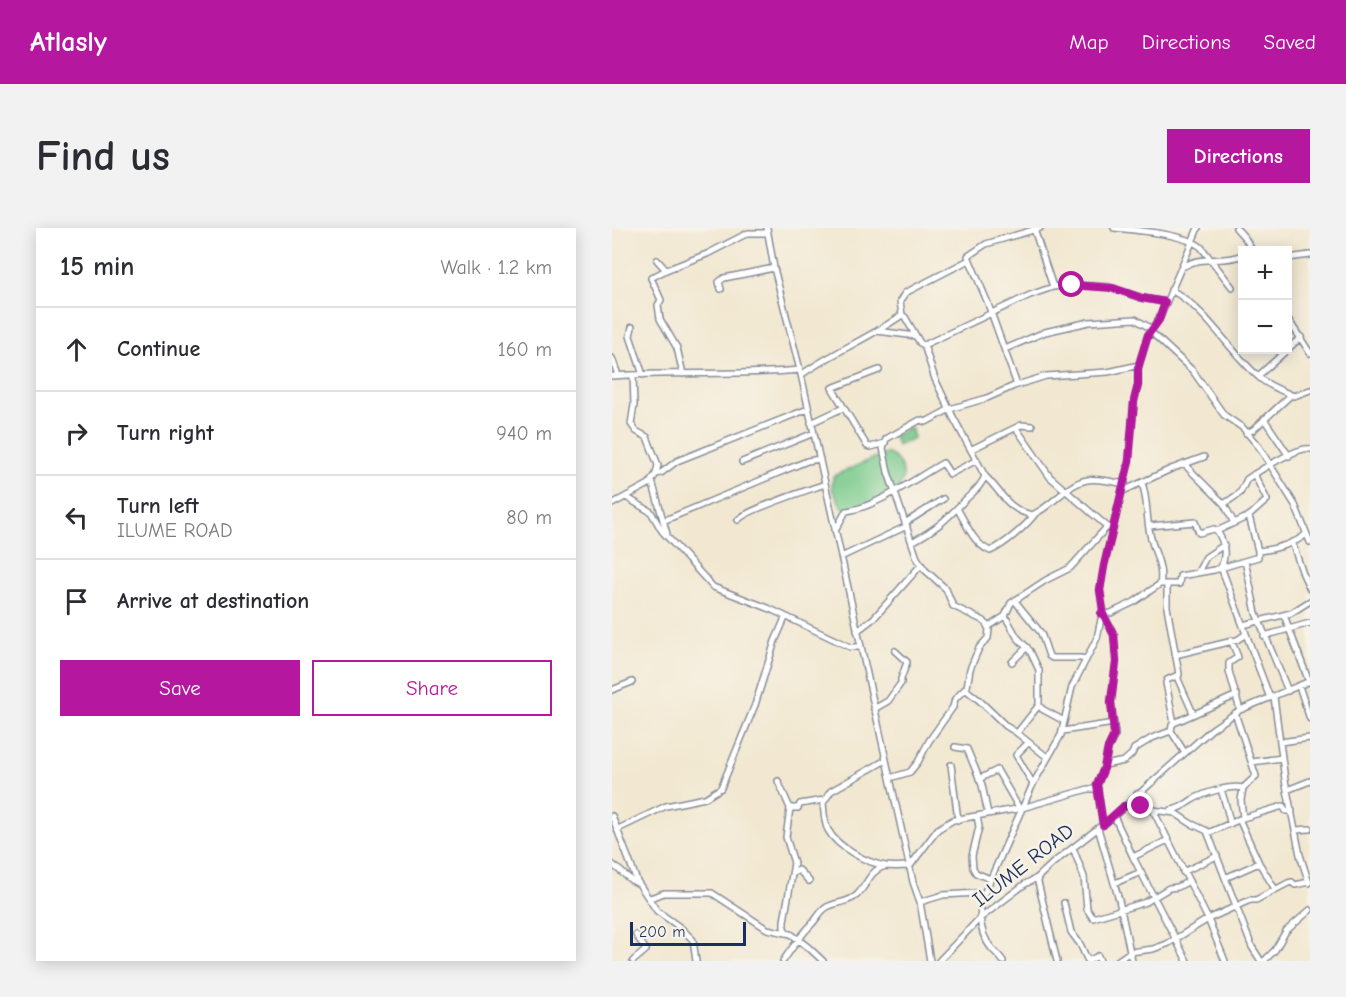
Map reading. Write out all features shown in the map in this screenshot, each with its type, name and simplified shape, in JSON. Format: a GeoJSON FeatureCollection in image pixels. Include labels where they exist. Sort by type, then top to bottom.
{"type":"FeatureCollection","features":[{"type":"Feature","properties":{"kind":"street"},"geometry":{"type":"LineString","coordinates":[[1114,228],[1192,242],[1202,247],[1232,287]]}},
{"type":"Feature","properties":{"kind":"street"},"geometry":{"type":"LineString","coordinates":[[1003,961],[992,949],[979,919],[983,896],[1020,808],[1063,730],[1072,687],[1097,638],[1103,610],[1101,579],[1110,529],[1125,484],[1131,451],[1134,401],[1138,385],[1137,371],[1151,330],[1159,320],[1198,228]]}},
{"type":"Feature","properties":{"kind":"street"},"geometry":{"type":"LineString","coordinates":[[1236,228],[1250,246]]}},
{"type":"Feature","properties":{"kind":"street"},"geometry":{"type":"LineString","coordinates":[[1017,385],[968,254],[981,246],[1037,229],[1053,288]]}},
{"type":"Feature","properties":{"kind":"street"},"geometry":{"type":"LineString","coordinates":[[683,374],[675,343],[660,319],[658,305],[661,300],[651,278],[748,233],[767,230],[774,268],[801,373],[874,709],[920,902],[930,961]]}},
{"type":"Feature","properties":{"kind":"street"},"geometry":{"type":"LineString","coordinates":[[1292,257],[1310,255]]}},
{"type":"Feature","properties":{"kind":"street"},"geometry":{"type":"LineString","coordinates":[[1181,267],[1196,260],[1238,256]]}},
{"type":"Feature","properties":{"kind":"street"},"geometry":{"type":"LineString","coordinates":[[657,260],[666,270]]}},
{"type":"Feature","properties":{"kind":"street"},"geometry":{"type":"LineString","coordinates":[[969,260],[905,293],[900,302],[902,315],[920,343],[924,345],[935,379],[986,476],[998,492],[1018,510],[1037,513]]}},
{"type":"Feature","properties":{"kind":"street"},"geometry":{"type":"LineString","coordinates":[[721,289],[719,282],[724,278],[774,268]]}},
{"type":"Feature","properties":{"kind":"street"},"geometry":{"type":"LineString","coordinates":[[924,345],[1030,295],[1053,288],[1072,285],[1108,287],[1142,298],[1165,302]]}},
{"type":"Feature","properties":{"kind":"street"},"geometry":{"type":"LineString","coordinates":[[1171,290],[1185,299],[1206,319],[1268,384],[1297,396],[1310,390]]}},
{"type":"Feature","properties":{"kind":"street"},"geometry":{"type":"LineString","coordinates":[[612,358],[615,376],[801,373],[902,315]]}},
{"type":"Feature","properties":{"kind":"street"},"geometry":{"type":"LineString","coordinates":[[1005,349],[1045,332],[1089,322],[1136,319],[1151,330],[1193,371],[1224,415],[1239,425],[1251,438],[1296,505],[1310,542]]}},
{"type":"Feature","properties":{"kind":"street"},"geometry":{"type":"LineString","coordinates":[[1292,326],[1310,353]]}},
{"type":"Feature","properties":{"kind":"street"},"geometry":{"type":"LineString","coordinates":[[632,327],[630,336],[643,375]]}},
{"type":"Feature","properties":{"kind":"street"},"geometry":{"type":"LineString","coordinates":[[877,331],[916,336]]}},
{"type":"Feature","properties":{"kind":"street"},"geometry":{"type":"LineString","coordinates":[[1292,345],[1301,338]]}},
{"type":"Feature","properties":{"kind":"street"},"geometry":{"type":"LineString","coordinates":[[1258,375],[1281,354]]}},
{"type":"Feature","properties":{"kind":"street"},"geometry":{"type":"LineString","coordinates":[[890,778],[907,773],[914,768],[929,741],[953,707],[955,699],[965,689],[979,648],[990,633],[981,619],[953,606],[943,586],[921,565],[894,493],[883,448],[885,442],[889,437],[920,420],[926,422],[950,409],[1046,376],[1108,372],[1139,365]]}},
{"type":"Feature","properties":{"kind":"street"},"geometry":{"type":"LineString","coordinates":[[879,370],[832,387],[867,446],[871,447],[885,442]]}},
{"type":"Feature","properties":{"kind":"street"},"geometry":{"type":"LineString","coordinates":[[612,504],[652,481],[658,465],[647,437],[636,431],[632,424],[633,375]]}},
{"type":"Feature","properties":{"kind":"street"},"geometry":{"type":"LineString","coordinates":[[1246,433],[1253,430],[1291,395]]}},
{"type":"Feature","properties":{"kind":"street"},"geometry":{"type":"LineString","coordinates":[[656,474],[661,473],[676,461],[808,408]]}},
{"type":"Feature","properties":{"kind":"street"},"geometry":{"type":"LineString","coordinates":[[812,423],[843,408]]}},
{"type":"Feature","properties":{"kind":"street"},"geometry":{"type":"LineString","coordinates":[[1264,418],[1288,456]]}},
{"type":"Feature","properties":{"kind":"street"},"geometry":{"type":"LineString","coordinates":[[972,449],[1023,424],[1032,426]]}},
{"type":"Feature","properties":{"kind":"street"},"geometry":{"type":"LineString","coordinates":[[1016,428],[1038,462],[1066,491],[1110,529]]}},
{"type":"Feature","properties":{"kind":"street"},"geometry":{"type":"LineString","coordinates":[[1251,438],[1253,430]]}},
{"type":"Feature","properties":{"kind":"street"},"geometry":{"type":"LineString","coordinates":[[742,462],[814,433]]}},
{"type":"Feature","properties":{"kind":"street"},"geometry":{"type":"LineString","coordinates":[[1224,504],[1240,493],[1247,479],[1254,474],[1302,448],[1310,449]]}},
{"type":"Feature","properties":{"kind":"street"},"geometry":{"type":"LineString","coordinates":[[1121,491],[1204,457]]}},
{"type":"Feature","properties":{"kind":"street"},"geometry":{"type":"LineString","coordinates":[[663,522],[807,461],[820,459]]}},
{"type":"Feature","properties":{"kind":"street"},"geometry":{"type":"LineString","coordinates":[[835,531],[845,512],[856,510],[894,493],[943,463],[950,474],[977,460]]}},
{"type":"Feature","properties":{"kind":"street"},"geometry":{"type":"LineString","coordinates":[[1184,464],[1224,504],[1234,524]]}},
{"type":"Feature","properties":{"kind":"street"},"geometry":{"type":"LineString","coordinates":[[1149,526],[1195,522],[1199,532],[1214,529],[1216,531],[1234,524],[1249,516],[1267,500],[1254,474]]}},
{"type":"Feature","properties":{"kind":"street"},"geometry":{"type":"LineString","coordinates":[[912,542],[935,529],[958,510],[978,490],[986,476]]}},
{"type":"Feature","properties":{"kind":"street"},"geometry":{"type":"LineString","coordinates":[[958,510],[974,539],[982,548],[990,551],[1027,524],[1037,513],[1075,483],[1090,479],[1125,484]]}},
{"type":"Feature","properties":{"kind":"street"},"geometry":{"type":"LineString","coordinates":[[652,481],[669,538]]}},
{"type":"Feature","properties":{"kind":"street"},"geometry":{"type":"LineString","coordinates":[[1142,483],[1149,526],[1160,566],[1175,655],[1178,678],[1176,675],[1166,683],[1174,723]]}},
{"type":"Feature","properties":{"kind":"street"},"geometry":{"type":"LineString","coordinates":[[738,520],[740,517],[825,484]]}},
{"type":"Feature","properties":{"kind":"street"},"geometry":{"type":"LineString","coordinates":[[626,497],[651,512],[659,526],[713,587],[768,608],[850,647],[861,647]]}},
{"type":"Feature","properties":{"kind":"street"},"geometry":{"type":"LineString","coordinates":[[841,556],[906,524],[943,499]]}},
{"type":"Feature","properties":{"kind":"street"},"geometry":{"type":"LineString","coordinates":[[1102,614],[1111,613],[1134,602],[1150,589],[1179,584],[1180,576],[1258,557],[1249,516]]}},
{"type":"Feature","properties":{"kind":"street"},"geometry":{"type":"LineString","coordinates":[[988,627],[1005,616],[1011,603],[1046,580],[1070,568],[1110,529]]}},
{"type":"Feature","properties":{"kind":"street"},"geometry":{"type":"LineString","coordinates":[[1216,531],[1224,545],[1224,563],[1221,567]]}},
{"type":"Feature","properties":{"kind":"street"},"geometry":{"type":"LineString","coordinates":[[1258,551],[1292,542],[1304,537],[1307,531]]}},
{"type":"Feature","properties":{"kind":"street"},"geometry":{"type":"LineString","coordinates":[[1292,542],[1310,589]]}},
{"type":"Feature","properties":{"kind":"street"},"geometry":{"type":"LineString","coordinates":[[1198,573],[1206,557],[1224,545]]}},
{"type":"Feature","properties":{"kind":"street"},"geometry":{"type":"LineString","coordinates":[[1245,561],[1258,620],[1288,691]]}},
{"type":"Feature","properties":{"kind":"street"},"geometry":{"type":"LineString","coordinates":[[858,631],[874,618],[921,565]]}},
{"type":"Feature","properties":{"kind":"street"},"geometry":{"type":"LineString","coordinates":[[1117,961],[1130,952],[1153,949],[1208,919],[1250,900],[1256,900],[1291,882],[1295,885],[1309,883],[1300,855],[1287,790],[1272,698],[1221,567]]}},
{"type":"Feature","properties":{"kind":"street"},"geometry":{"type":"LineString","coordinates":[[1243,625],[1291,613],[1310,601]]}},
{"type":"Feature","properties":{"kind":"street"},"geometry":{"type":"LineString","coordinates":[[1015,602],[1041,633],[1049,656],[1086,660]]}},
{"type":"Feature","properties":{"kind":"street"},"geometry":{"type":"LineString","coordinates":[[1102,614],[1114,635],[1116,669],[1111,702],[1114,735],[1097,785],[1100,826],[1132,961]]}},
{"type":"Feature","properties":{"kind":"street"},"geometry":{"type":"LineString","coordinates":[[1284,615],[1310,681]]}},
{"type":"Feature","properties":{"kind":"street"},"geometry":{"type":"LineString","coordinates":[[1005,616],[1017,637],[1027,647],[1039,670],[1039,705],[1017,733]]}},
{"type":"Feature","properties":{"kind":"street"},"geometry":{"type":"LineString","coordinates":[[618,829],[666,806],[705,798],[721,788],[755,705],[775,641],[785,618]]}},
{"type":"Feature","properties":{"kind":"street"},"geometry":{"type":"LineString","coordinates":[[1264,636],[1310,623]]}},
{"type":"Feature","properties":{"kind":"street"},"geometry":{"type":"LineString","coordinates":[[1175,655],[1246,634]]}},
{"type":"Feature","properties":{"kind":"street"},"geometry":{"type":"LineString","coordinates":[[1231,640],[1238,657],[1229,664],[1237,695],[1238,712],[1256,777],[1243,788],[1241,818],[1259,863],[1275,889]]}},
{"type":"Feature","properties":{"kind":"street"},"geometry":{"type":"LineString","coordinates":[[1012,662],[1027,647]]}},
{"type":"Feature","properties":{"kind":"street"},"geometry":{"type":"LineString","coordinates":[[874,709],[888,701],[902,683],[901,679],[907,662],[895,651]]}},
{"type":"Feature","properties":{"kind":"street"},"geometry":{"type":"LineString","coordinates":[[1176,675],[1194,713]]}},
{"type":"Feature","properties":{"kind":"street","name":"ILUME ROAD"},"geometry":{"type":"LineString","coordinates":[[939,961],[979,919],[1025,884],[1037,878],[1114,816],[1212,729],[1238,712],[1310,681]]}},
{"type":"Feature","properties":{"kind":"street"},"geometry":{"type":"LineString","coordinates":[[612,690],[632,682]]}},
{"type":"Feature","properties":{"kind":"street"},"geometry":{"type":"LineString","coordinates":[[1299,686],[1310,719]]}},
{"type":"Feature","properties":{"kind":"street"},"geometry":{"type":"LineString","coordinates":[[965,689],[1006,726],[1047,758]]}},
{"type":"Feature","properties":{"kind":"street"},"geometry":{"type":"LineString","coordinates":[[1185,753],[1171,730],[1172,725],[1237,695]]}},
{"type":"Feature","properties":{"kind":"street"},"geometry":{"type":"LineString","coordinates":[[1039,705],[1064,721]]}},
{"type":"Feature","properties":{"kind":"street"},"geometry":{"type":"LineString","coordinates":[[1063,730],[1114,723]]}},
{"type":"Feature","properties":{"kind":"street"},"geometry":{"type":"LineString","coordinates":[[1105,765],[1124,761],[1134,749],[1171,730]]}},
{"type":"Feature","properties":{"kind":"street"},"geometry":{"type":"LineString","coordinates":[[1280,742],[1310,738]]}},
{"type":"Feature","properties":{"kind":"street"},"geometry":{"type":"LineString","coordinates":[[1028,743],[1016,755],[1033,784]]}},
{"type":"Feature","properties":{"kind":"street"},"geometry":{"type":"LineString","coordinates":[[955,747],[968,751],[984,793],[988,814]]}},
{"type":"Feature","properties":{"kind":"street"},"geometry":{"type":"LineString","coordinates":[[1252,762],[1282,758]]}},
{"type":"Feature","properties":{"kind":"street"},"geometry":{"type":"LineString","coordinates":[[886,760],[831,791],[824,800],[826,825],[830,833],[847,849],[886,866]]}},
{"type":"Feature","properties":{"kind":"street"},"geometry":{"type":"LineString","coordinates":[[951,765],[958,820]]}},
{"type":"Feature","properties":{"kind":"street"},"geometry":{"type":"LineString","coordinates":[[979,779],[997,770],[1020,808]]}},
{"type":"Feature","properties":{"kind":"street"},"geometry":{"type":"LineString","coordinates":[[778,781],[790,808],[786,837],[794,863],[784,921],[787,933]]}},
{"type":"Feature","properties":{"kind":"street"},"geometry":{"type":"LineString","coordinates":[[1287,790],[1310,782]]}},
{"type":"Feature","properties":{"kind":"street"},"geometry":{"type":"LineString","coordinates":[[1163,812],[1178,810],[1200,796],[1230,786],[1243,788]]}},
{"type":"Feature","properties":{"kind":"street"},"geometry":{"type":"LineString","coordinates":[[910,866],[938,829],[958,820],[1020,808],[1088,789],[1098,789]]}},
{"type":"Feature","properties":{"kind":"street"},"geometry":{"type":"LineString","coordinates":[[1221,790],[1224,806],[1230,815],[1230,824]]}},
{"type":"Feature","properties":{"kind":"street"},"geometry":{"type":"LineString","coordinates":[[1137,794],[1153,810],[1208,919],[1224,961]]}},
{"type":"Feature","properties":{"kind":"street"},"geometry":{"type":"LineString","coordinates":[[790,808],[798,808],[800,804],[809,801],[824,800]]}},
{"type":"Feature","properties":{"kind":"street"},"geometry":{"type":"LineString","coordinates":[[1124,806],[1141,806],[1175,813],[1208,833],[1252,947],[1262,961],[1275,950],[1286,931],[1310,910]]}},
{"type":"Feature","properties":{"kind":"street"},"geometry":{"type":"LineString","coordinates":[[1208,833],[1241,818],[1283,806],[1286,811],[1292,811]]}},
{"type":"Feature","properties":{"kind":"street"},"geometry":{"type":"LineString","coordinates":[[612,816],[631,867],[640,884],[661,915],[681,928],[693,940],[696,961]]}},
{"type":"Feature","properties":{"kind":"street"},"geometry":{"type":"LineString","coordinates":[[977,816],[979,827],[972,856],[974,871],[990,879]]}},
{"type":"Feature","properties":{"kind":"street"},"geometry":{"type":"LineString","coordinates":[[1114,816],[1187,961]]}},
{"type":"Feature","properties":{"kind":"street"},"geometry":{"type":"LineString","coordinates":[[1295,830],[1310,829]]}},
{"type":"Feature","properties":{"kind":"street"},"geometry":{"type":"LineString","coordinates":[[1133,857],[1168,840]]}},
{"type":"Feature","properties":{"kind":"street"},"geometry":{"type":"LineString","coordinates":[[1073,848],[1084,877],[1087,909],[1093,918],[1138,905],[1155,898],[1169,888],[1189,881]]}},
{"type":"Feature","properties":{"kind":"street"},"geometry":{"type":"LineString","coordinates":[[1183,872],[1217,856]]}},
{"type":"Feature","properties":{"kind":"street"},"geometry":{"type":"LineString","coordinates":[[1225,878],[1259,863]]}},
{"type":"Feature","properties":{"kind":"street"},"geometry":{"type":"LineString","coordinates":[[612,864],[631,880],[640,884]]}},
{"type":"Feature","properties":{"kind":"street"},"geometry":{"type":"LineString","coordinates":[[783,961],[802,931],[810,926],[826,908],[852,899],[860,892],[876,869],[886,866],[910,866]]}},
{"type":"Feature","properties":{"kind":"street"},"geometry":{"type":"LineString","coordinates":[[793,873],[799,870],[809,881]]}},
{"type":"Feature","properties":{"kind":"street"},"geometry":{"type":"LineString","coordinates":[[1114,883],[1141,872]]}},
{"type":"Feature","properties":{"kind":"street"},"geometry":{"type":"LineString","coordinates":[[1037,878],[1057,961]]}},
{"type":"Feature","properties":{"kind":"street"},"geometry":{"type":"LineString","coordinates":[[650,898],[664,894],[712,893],[767,928],[799,939],[822,961]]}},
{"type":"Feature","properties":{"kind":"street"},"geometry":{"type":"LineString","coordinates":[[920,902],[943,895],[979,893],[983,896]]}},
{"type":"Feature","properties":{"kind":"street"},"geometry":{"type":"LineString","coordinates":[[1064,903],[1071,932],[1088,961],[1098,956],[1100,961]]}},
{"type":"Feature","properties":{"kind":"street"},"geometry":{"type":"LineString","coordinates":[[633,961],[646,950],[636,935]]}},
{"type":"Feature","properties":{"kind":"green space"},"geometry":{"type":"Polygon","coordinates":[[[911,427],[914,438],[897,446],[894,436],[911,427]]]}},
{"type":"Feature","properties":{"kind":"green space"},"geometry":{"type":"Polygon","coordinates":[[[886,453],[896,459],[902,469],[900,485],[892,493],[878,499],[843,509],[832,489],[833,476],[886,453]]]}},
{"type":"Feature","properties":{"kind":"route"},"geometry":{"type":"LineString","coordinates":[[1072,285],[1113,288],[1142,298],[1165,302],[1159,320],[1148,335],[1138,368],[1131,451],[1100,590],[1103,610],[1101,614],[1114,635],[1116,662],[1111,702],[1115,730],[1097,785],[1103,825],[1124,806],[1141,806]]}}]}
